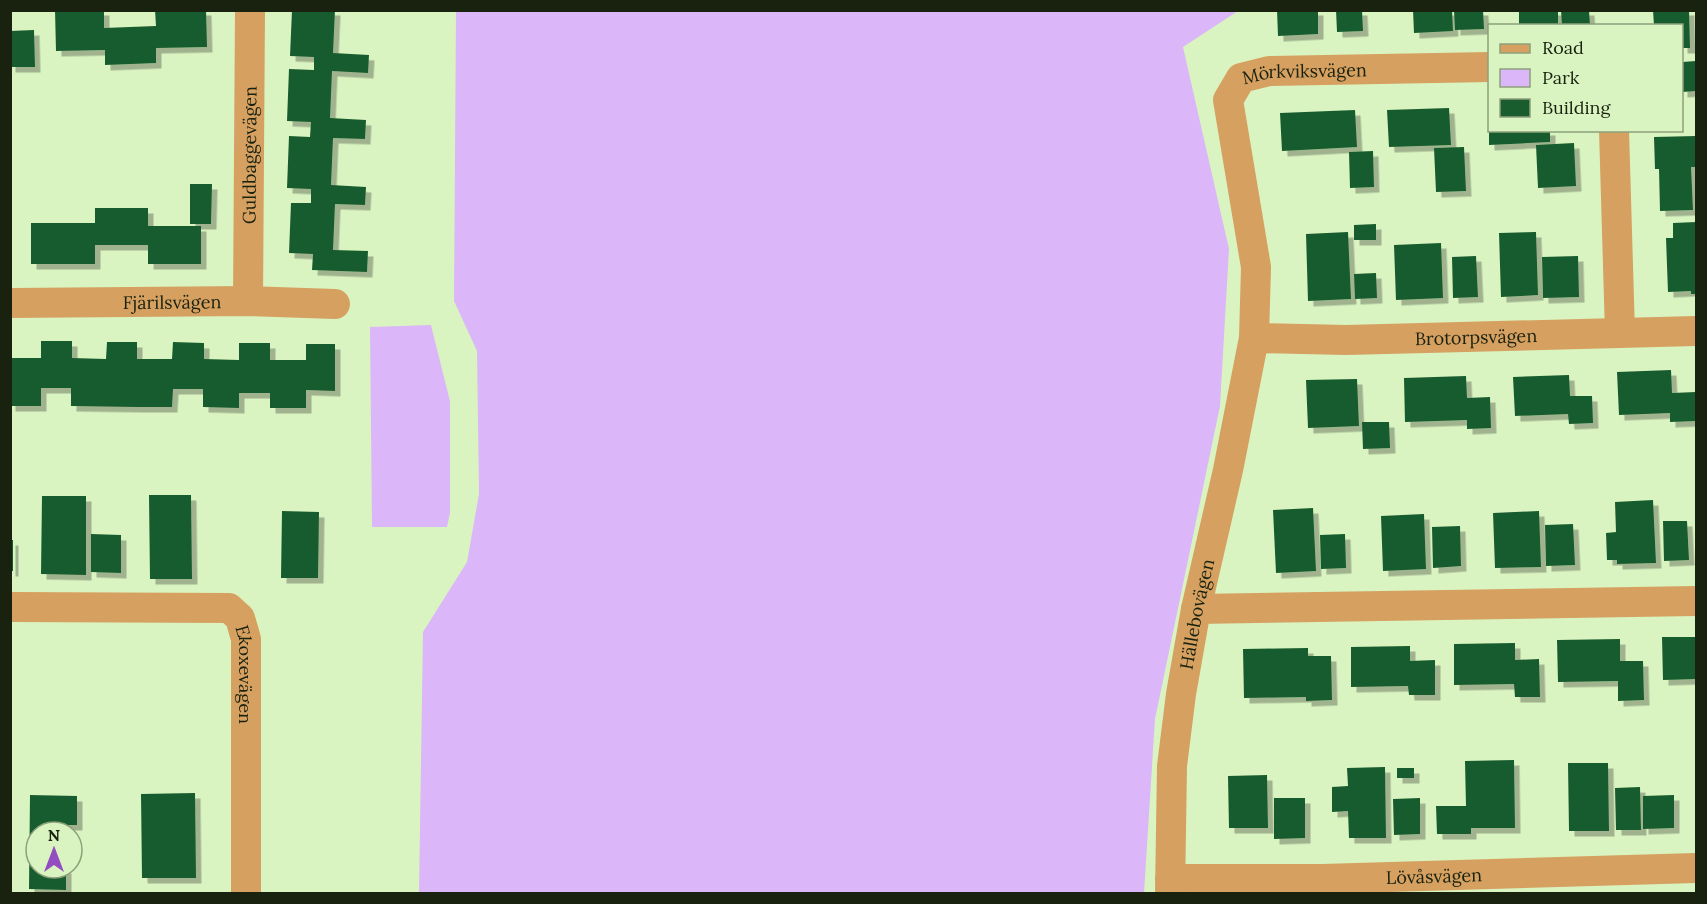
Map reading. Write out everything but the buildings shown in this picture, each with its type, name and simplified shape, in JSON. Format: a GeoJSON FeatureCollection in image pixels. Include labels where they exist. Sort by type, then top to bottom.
{"type":"FeatureCollection","features":[{"type":"Feature","properties":{"kind":"street","name":"Guldbaggevägen"},"geometry":{"type":"LineString","coordinates":[[248,301],[250,10]]}},
{"type":"Feature","properties":{"kind":"street","name":"Mörkviksvägen"},"geometry":{"type":"LineString","coordinates":[[1254,338],[1257,267],[1227,100],[1241,78],[1269,71],[1488,67]]}},
{"type":"Feature","properties":{"kind":"street"},"geometry":{"type":"LineString","coordinates":[[1614,132],[1620,333]]}},
{"type":"Feature","properties":{"kind":"street","name":"Fjärilsvägen"},"geometry":{"type":"LineString","coordinates":[[10,303],[248,301],[335,304]]}},
{"type":"Feature","properties":{"kind":"street","name":"Brotorpsvägen"},"geometry":{"type":"LineString","coordinates":[[1254,338],[1346,340],[1696,331]]}},
{"type":"Feature","properties":{"kind":"street","name":"Hällebovägen"},"geometry":{"type":"LineString","coordinates":[[1170,886],[1172,766],[1181,694],[1196,609],[1228,470],[1254,338]]}},
{"type":"Feature","properties":{"kind":"street"},"geometry":{"type":"LineString","coordinates":[[1196,609],[1696,601]]}},
{"type":"Feature","properties":{"kind":"street","name":"Ekoxevägen"},"geometry":{"type":"LineString","coordinates":[[10,607],[229,608],[240,618],[246,639],[246,894]]}},
{"type":"Feature","properties":{"kind":"street","name":"Lövåsvägen"},"geometry":{"type":"LineString","coordinates":[[1170,886],[1696,868]]}},
{"type":"Feature","properties":{"kind":"green space"},"geometry":{"type":"Polygon","coordinates":[[[456,11],[1238,11],[1183,47],[1229,249],[1220,406],[1155,719],[1144,893],[419,893],[423,632],[467,562],[479,494],[477,351],[454,301],[456,11]]]}},
{"type":"Feature","properties":{"kind":"green space"},"geometry":{"type":"Polygon","coordinates":[[[431,325],[450,401],[450,513],[447,527],[372,527],[370,327],[431,325]]]}}]}
